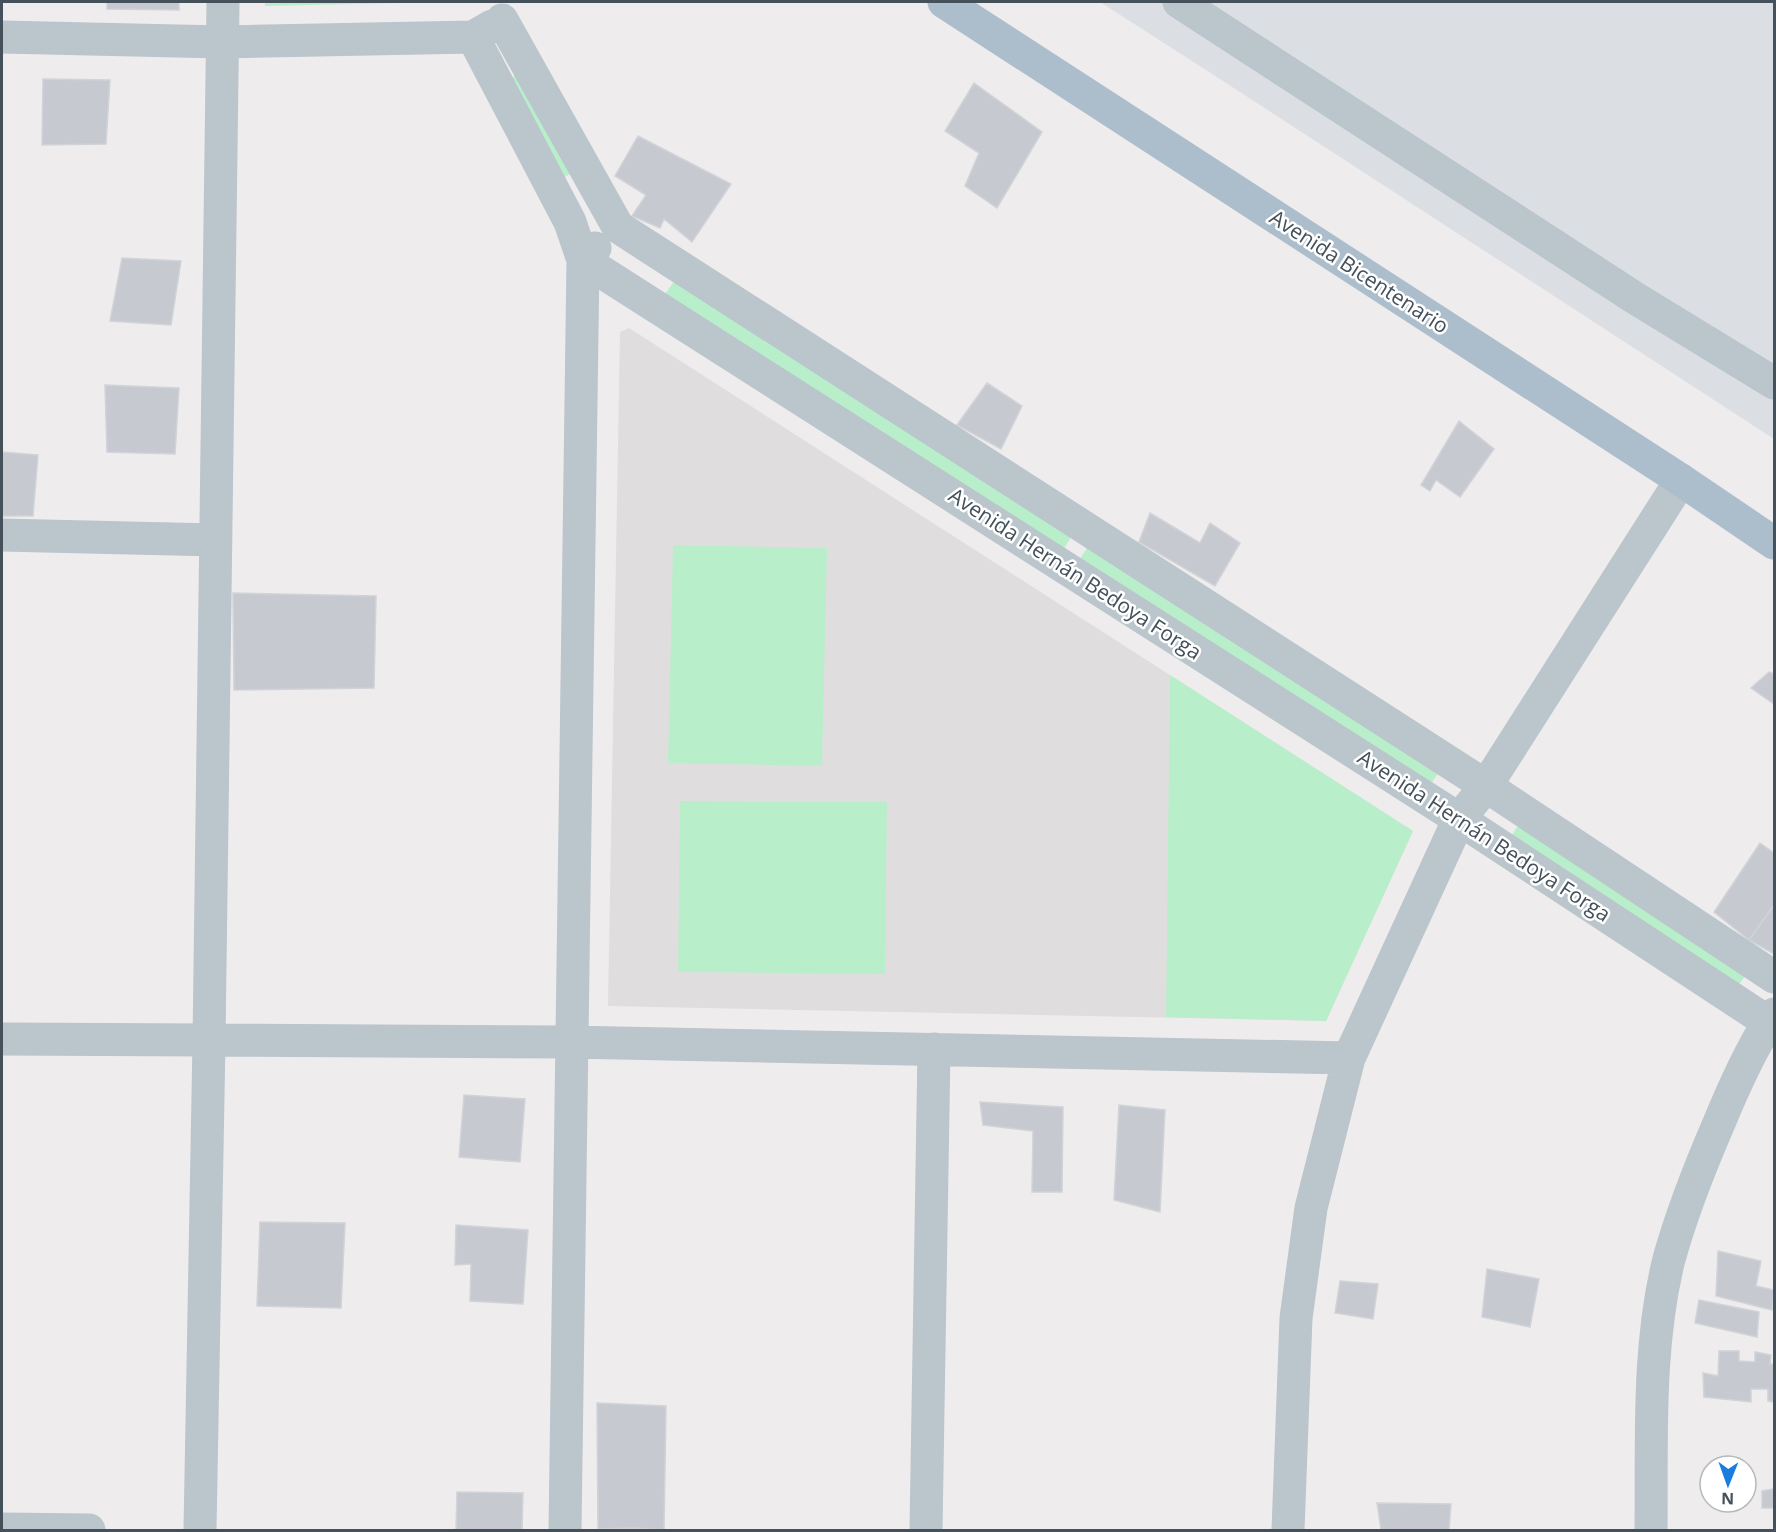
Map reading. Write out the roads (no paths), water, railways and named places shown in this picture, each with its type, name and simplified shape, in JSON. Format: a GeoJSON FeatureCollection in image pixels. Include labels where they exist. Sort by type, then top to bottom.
{"type":"FeatureCollection","features":[{"type":"Feature","properties":{"kind":"main road","name":"Avenida Bicentenario"},"geometry":{"type":"LineString","coordinates":[[944,2],[1681,480],[1774,543]]}},
{"type":"Feature","properties":{"kind":"street"},"geometry":{"type":"LineString","coordinates":[[200,1530],[223,2]]}},
{"type":"Feature","properties":{"kind":"street"},"geometry":{"type":"LineString","coordinates":[[1179,2],[1635,298],[1774,384]]}},
{"type":"Feature","properties":{"kind":"street"},"geometry":{"type":"LineString","coordinates":[[2,37],[222,42],[473,37],[508,11]]}},
{"type":"Feature","properties":{"kind":"street","name":"Avenida Hernán Bedoya Forga"},"geometry":{"type":"LineString","coordinates":[[508,11],[618,226],[1486,786],[1774,977]]}},
{"type":"Feature","properties":{"kind":"street"},"geometry":{"type":"LineString","coordinates":[[473,37],[570,222],[583,260],[565,1530]]}},
{"type":"Feature","properties":{"kind":"street"},"geometry":{"type":"LineString","coordinates":[[583,260],[618,226]]}},
{"type":"Feature","properties":{"kind":"street","name":"Avenida Hernán Bedoya Forga"},"geometry":{"type":"LineString","coordinates":[[583,260],[1772,1021]]}},
{"type":"Feature","properties":{"kind":"street"},"geometry":{"type":"LineString","coordinates":[[1288,1530],[1296,1318],[1311,1208],[1349,1058],[1459,819],[1486,786],[1681,480]]}},
{"type":"Feature","properties":{"kind":"street"},"geometry":{"type":"LineString","coordinates":[[2,535],[215,540]]}},
{"type":"Feature","properties":{"kind":"street"},"geometry":{"type":"LineString","coordinates":[[1651,1530],[1654,1360],[1669,1260],[1692,1185],[1728,1102],[1772,1021]]}},
{"type":"Feature","properties":{"kind":"street"},"geometry":{"type":"LineString","coordinates":[[2,1039],[571,1042],[1349,1058]]}},
{"type":"Feature","properties":{"kind":"street"},"geometry":{"type":"LineString","coordinates":[[926,1530],[934,1049]]}},
{"type":"Feature","properties":{"kind":"street"},"geometry":{"type":"LineString","coordinates":[[2,1529],[89,1530]]}}]}
